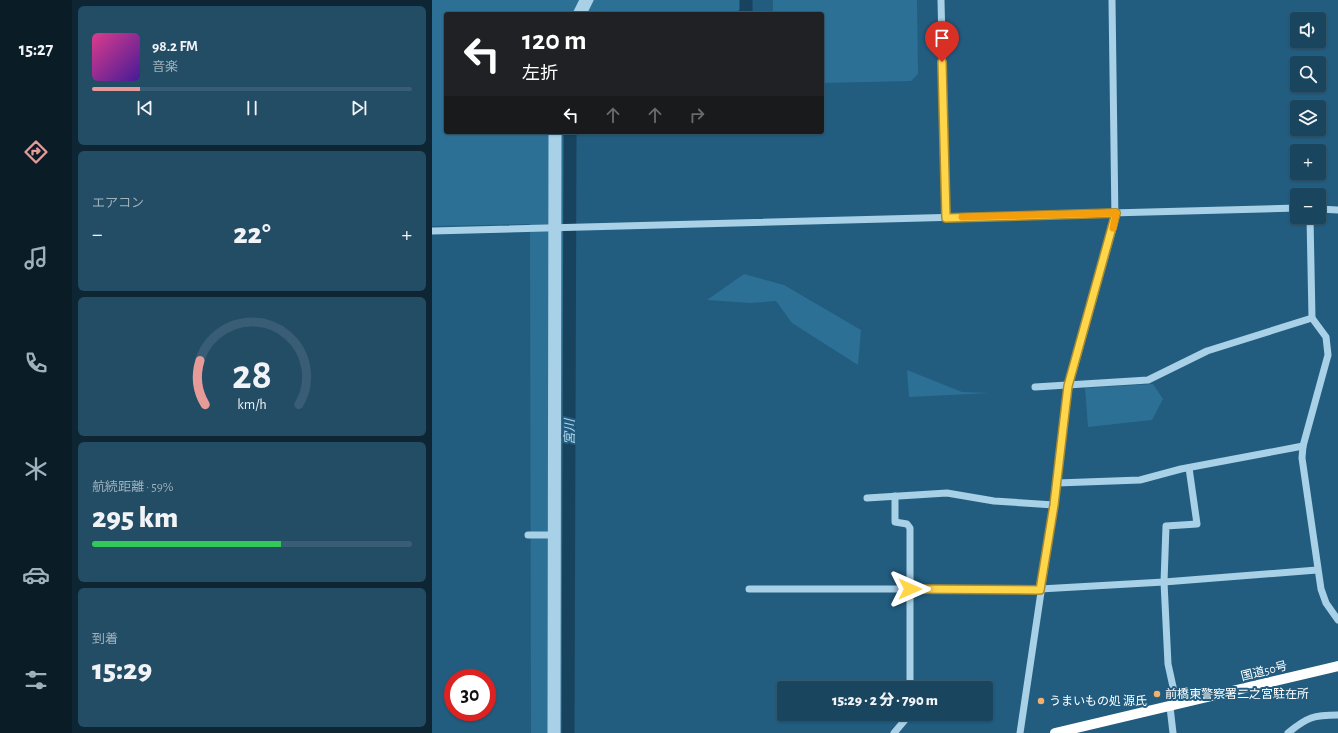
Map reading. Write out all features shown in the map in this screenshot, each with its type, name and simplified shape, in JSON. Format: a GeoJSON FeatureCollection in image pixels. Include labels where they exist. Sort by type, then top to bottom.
{"type":"FeatureCollection","features":[{"type":"Feature","properties":{"kind":"highway","name":"国道50号"},"geometry":{"type":"LineString","coordinates":[[1055,733],[1338,666]]}},
{"type":"Feature","properties":{"kind":"street"},"geometry":{"type":"LineString","coordinates":[[577,12],[583,0]]}},
{"type":"Feature","properties":{"kind":"street"},"geometry":{"type":"LineString","coordinates":[[584,12],[590,0]]}},
{"type":"Feature","properties":{"kind":"street"},"geometry":{"type":"LineString","coordinates":[[941,0],[946,218]]}},
{"type":"Feature","properties":{"kind":"street"},"geometry":{"type":"LineString","coordinates":[[1020,733],[1040,590],[1054,505],[1068,386],[1116,213],[1112,0]]}},
{"type":"Feature","properties":{"kind":"street"},"geometry":{"type":"LineString","coordinates":[[552,134],[558,228]]}},
{"type":"Feature","properties":{"kind":"street"},"geometry":{"type":"LineString","coordinates":[[551,733],[558,134]]}},
{"type":"Feature","properties":{"kind":"street"},"geometry":{"type":"LineString","coordinates":[[432,231],[1290,208]]}},
{"type":"Feature","properties":{"kind":"street"},"geometry":{"type":"LineString","coordinates":[[1326,209],[1338,210]]}},
{"type":"Feature","properties":{"kind":"street"},"geometry":{"type":"LineString","coordinates":[[1310,224],[1312,318],[1326,337],[1328,355],[1303,446],[1302,458],[1317,570],[1323,596],[1338,620]]}},
{"type":"Feature","properties":{"kind":"street"},"geometry":{"type":"LineString","coordinates":[[1035,387],[1148,380],[1207,351],[1312,318]]}},
{"type":"Feature","properties":{"kind":"street"},"geometry":{"type":"LineString","coordinates":[[1057,483],[1140,480],[1189,468],[1303,446]]}},
{"type":"Feature","properties":{"kind":"street"},"geometry":{"type":"LineString","coordinates":[[1174,733],[1173,706],[1168,664],[1164,582],[1166,526],[1197,524],[1189,468]]}},
{"type":"Feature","properties":{"kind":"street"},"geometry":{"type":"LineString","coordinates":[[867,498],[947,493],[994,501],[1054,505]]}},
{"type":"Feature","properties":{"kind":"street"},"geometry":{"type":"LineString","coordinates":[[895,496],[895,522],[907,524],[910,528],[910,681]]}},
{"type":"Feature","properties":{"kind":"street"},"geometry":{"type":"LineString","coordinates":[[528,535],[554,535]]}},
{"type":"Feature","properties":{"kind":"street"},"geometry":{"type":"LineString","coordinates":[[554,535],[557,733]]}},
{"type":"Feature","properties":{"kind":"street"},"geometry":{"type":"LineString","coordinates":[[748,589],[1040,590],[1317,570]]}},
{"type":"Feature","properties":{"kind":"street"},"geometry":{"type":"LineString","coordinates":[[1288,733],[1300,722],[1309,718],[1316,716],[1338,715]]}},
{"type":"Feature","properties":{"kind":"street"},"geometry":{"type":"LineString","coordinates":[[894,733],[904,721]]}},
{"type":"Feature","properties":{"kind":"shaded area"},"geometry":{"type":"Polygon","coordinates":[[[432,0],[744,0],[744,11],[742,12],[444,12],[444,134],[566,134],[564,733],[531,733],[530,224],[432,226],[432,0]]]}},
{"type":"Feature","properties":{"kind":"shaded area"},"geometry":{"type":"Polygon","coordinates":[[[773,0],[917,0],[918,74],[911,81],[824,83],[824,12],[773,12],[773,0]]]}},
{"type":"Feature","properties":{"kind":"shaded area"},"geometry":{"type":"Polygon","coordinates":[[[744,274],[784,285],[861,330],[858,365],[792,323],[776,301],[750,303],[707,300],[744,274]]]}},
{"type":"Feature","properties":{"kind":"shaded area"},"geometry":{"type":"Polygon","coordinates":[[[907,370],[962,392],[990,393],[909,397],[907,370]]]}},
{"type":"Feature","properties":{"kind":"shaded area"},"geometry":{"type":"Polygon","coordinates":[[[1153,384],[1163,399],[1152,420],[1088,427],[1085,388],[1153,384]]]}},
{"type":"Feature","properties":{"kind":"waterway","name":"宮川"},"geometry":{"type":"LineString","coordinates":[[746,0],[746,12]]}},
{"type":"Feature","properties":{"kind":"waterway","name":"宮川"},"geometry":{"type":"LineString","coordinates":[[568,733],[570,134]]}},
{"type":"Feature","properties":{"kind":"slow traffic"},"geometry":{"type":"LineString","coordinates":[[962,217],[1116,213],[1113,228]]}},
{"type":"Feature","properties":{"kind":"place","name":"前橋東警察署二之宮駐在所"},"geometry":{"type":"Point","coordinates":[1157,694]}},
{"type":"Feature","properties":{"kind":"place","name":"うまいもの処 源氏"},"geometry":{"type":"Point","coordinates":[1041,701]}},
{"type":"Feature","properties":{"kind":"route"},"geometry":{"type":"LineString","coordinates":[[910,589],[1040,590],[1060,462],[1068,386],[1116,213],[946,218],[942,62]]}}]}
